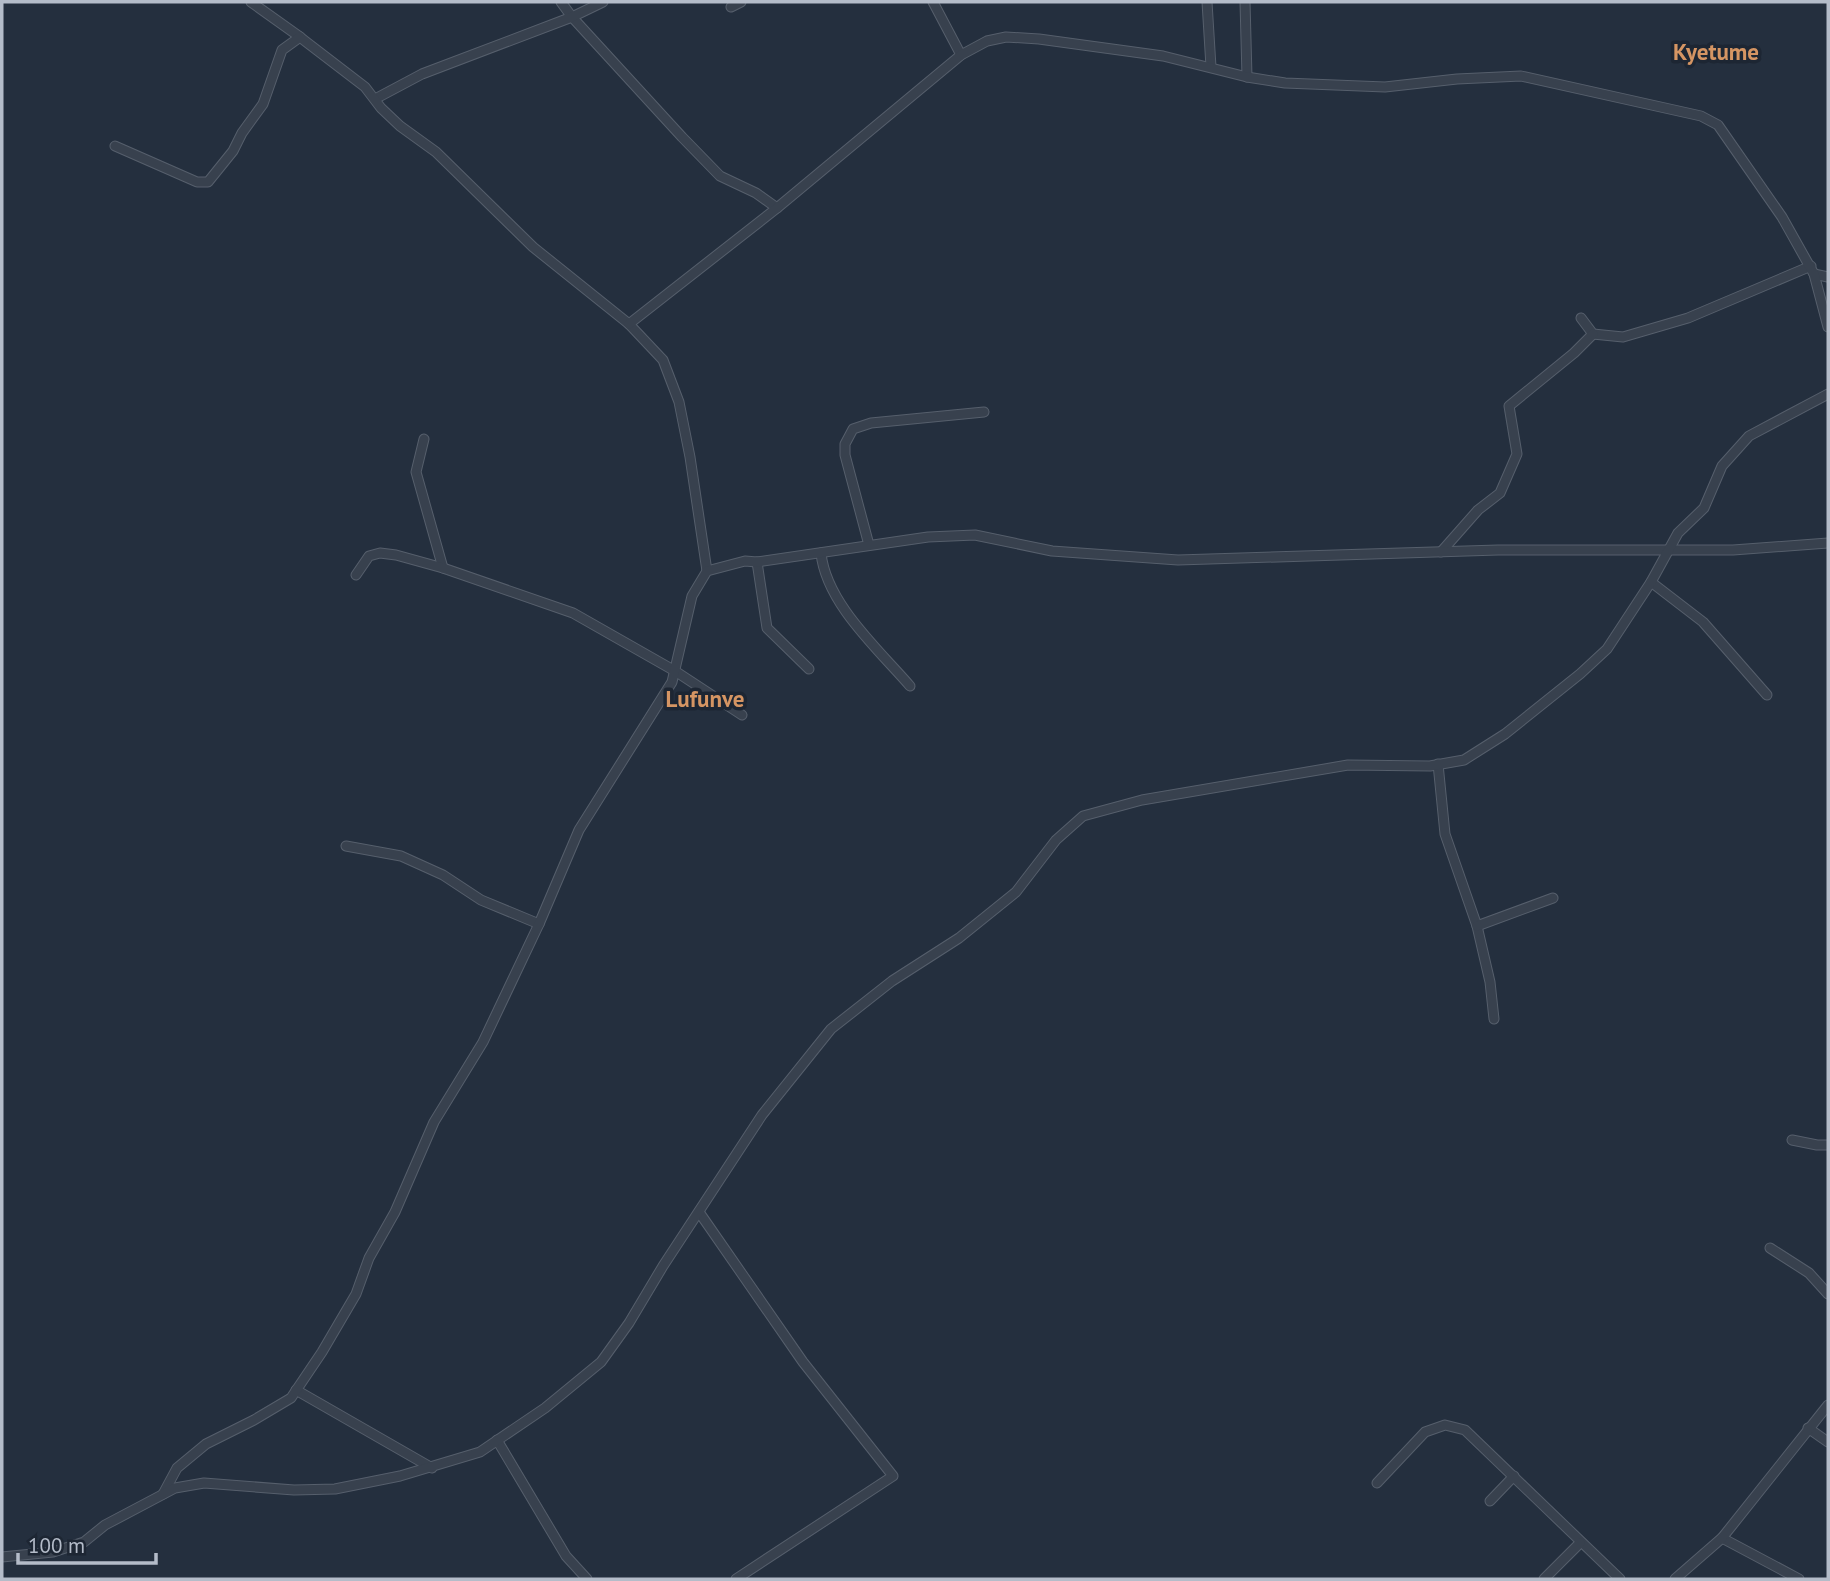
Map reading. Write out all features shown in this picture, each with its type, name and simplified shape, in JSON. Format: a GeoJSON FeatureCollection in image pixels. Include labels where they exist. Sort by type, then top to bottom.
{"type":"FeatureCollection","features":[{"type":"Feature","properties":{"kind":"street"},"geometry":{"type":"LineString","coordinates":[[163,1494],[177,1468],[206,1444],[291,1398],[322,1352],[356,1294],[369,1258],[395,1212],[433,1122],[483,1042],[539,924],[579,830],[672,682],[692,596],[707,571],[679,402],[663,360],[629,324],[533,247],[436,152],[400,126],[365,87],[251,2]]}},
{"type":"Feature","properties":{"kind":"street"},"geometry":{"type":"LineString","coordinates":[[561,2],[720,176],[756,193],[777,208]]}},
{"type":"Feature","properties":{"kind":"street"},"geometry":{"type":"LineString","coordinates":[[375,99],[422,74],[572,17],[603,2]]}},
{"type":"Feature","properties":{"kind":"street"},"geometry":{"type":"LineString","coordinates":[[731,7],[741,2]]}},
{"type":"Feature","properties":{"kind":"street"},"geometry":{"type":"LineString","coordinates":[[933,2],[961,55]]}},
{"type":"Feature","properties":{"kind":"street"},"geometry":{"type":"LineString","coordinates":[[1207,2],[1211,67]]}},
{"type":"Feature","properties":{"kind":"street"},"geometry":{"type":"LineString","coordinates":[[1245,2],[1247,78]]}},
{"type":"Feature","properties":{"kind":"street"},"geometry":{"type":"LineString","coordinates":[[115,146],[197,182],[208,182],[233,151],[263,104],[282,50],[300,37]]}},
{"type":"Feature","properties":{"kind":"street"},"geometry":{"type":"LineString","coordinates":[[629,324],[777,208],[961,55],[987,41],[1006,37],[1163,55],[1247,78],[1335,86],[1385,87],[1457,79],[1521,76],[1700,116],[1718,125],[1783,217],[1813,270],[1828,327]]}},
{"type":"Feature","properties":{"kind":"street"},"geometry":{"type":"LineString","coordinates":[[1581,317],[1593,334],[1623,337],[1688,317],[1813,270],[1828,277]]}},
{"type":"Feature","properties":{"kind":"street"},"geometry":{"type":"LineString","coordinates":[[1441,552],[1478,510],[1500,493],[1517,454],[1509,407],[1593,334]]}},
{"type":"Feature","properties":{"kind":"street"},"geometry":{"type":"LineString","coordinates":[[2,1557],[53,1552],[84,1542],[105,1525],[175,1488],[204,1483],[294,1490],[335,1489],[432,1468],[480,1452],[545,1408],[601,1362],[629,1323],[762,1115],[831,1029],[892,981],[959,938],[1016,892],[1056,840],[1083,816],[1142,800],[1348,765],[1438,764],[1464,760],[1494,741],[1580,674],[1607,649],[1651,582],[1678,533],[1704,508],[1722,466],[1749,436],[1828,394]]}},
{"type":"Feature","properties":{"kind":"street"},"geometry":{"type":"LineString","coordinates":[[869,544],[845,455],[845,444],[853,429],[871,423],[984,412]]}},
{"type":"Feature","properties":{"kind":"street"},"geometry":{"type":"LineString","coordinates":[[424,439],[416,472],[443,568]]}},
{"type":"Feature","properties":{"kind":"street"},"geometry":{"type":"LineString","coordinates":[[707,571],[745,561],[757,562],[869,544],[975,535],[1052,551],[1178,560],[1498,550],[1733,550],[1828,543]]}},
{"type":"Feature","properties":{"kind":"street"},"geometry":{"type":"LineString","coordinates":[[356,575],[369,556],[380,553],[396,555],[573,612],[675,671],[741,715]]}},
{"type":"Feature","properties":{"kind":"street"},"geometry":{"type":"LineString","coordinates":[[821,553],[826,578],[836,597],[857,626],[910,686]]}},
{"type":"Feature","properties":{"kind":"street"},"geometry":{"type":"LineString","coordinates":[[757,562],[767,628],[809,669]]}},
{"type":"Feature","properties":{"kind":"street"},"geometry":{"type":"LineString","coordinates":[[1651,582],[1703,622],[1767,695]]}},
{"type":"Feature","properties":{"kind":"street"},"geometry":{"type":"LineString","coordinates":[[1438,764],[1444,834],[1477,926],[1490,982],[1493,1019]]}},
{"type":"Feature","properties":{"kind":"street"},"geometry":{"type":"LineString","coordinates":[[346,846],[401,856],[443,874],[481,900],[539,924]]}},
{"type":"Feature","properties":{"kind":"street"},"geometry":{"type":"LineString","coordinates":[[1477,926],[1553,898]]}},
{"type":"Feature","properties":{"kind":"street"},"geometry":{"type":"LineString","coordinates":[[1792,1140],[1828,1145]]}},
{"type":"Feature","properties":{"kind":"street"},"geometry":{"type":"LineString","coordinates":[[699,1212],[803,1362],[893,1476],[736,1579]]}},
{"type":"Feature","properties":{"kind":"street"},"geometry":{"type":"LineString","coordinates":[[1770,1248],[1809,1273],[1828,1294]]}},
{"type":"Feature","properties":{"kind":"street"},"geometry":{"type":"LineString","coordinates":[[296,1390],[432,1468]]}},
{"type":"Feature","properties":{"kind":"street"},"geometry":{"type":"LineString","coordinates":[[1675,1579],[1722,1538],[1828,1405]]}},
{"type":"Feature","properties":{"kind":"street"},"geometry":{"type":"LineString","coordinates":[[1377,1483],[1424,1432],[1445,1425],[1465,1430],[1620,1579]]}},
{"type":"Feature","properties":{"kind":"street"},"geometry":{"type":"LineString","coordinates":[[1808,1428],[1828,1442]]}},
{"type":"Feature","properties":{"kind":"street"},"geometry":{"type":"LineString","coordinates":[[497,1440],[566,1556],[587,1579]]}},
{"type":"Feature","properties":{"kind":"street"},"geometry":{"type":"LineString","coordinates":[[1490,1501],[1514,1476]]}},
{"type":"Feature","properties":{"kind":"street"},"geometry":{"type":"LineString","coordinates":[[1722,1538],[1799,1579]]}},
{"type":"Feature","properties":{"kind":"street"},"geometry":{"type":"LineString","coordinates":[[1544,1579],[1580,1543]]}},
{"type":"Feature","properties":{"kind":"district","name":"Kyetume"},"geometry":{"type":"Point","coordinates":[1716,51]}},
{"type":"Feature","properties":{"kind":"district","name":"Lufunve"},"geometry":{"type":"Point","coordinates":[705,698]}}]}
